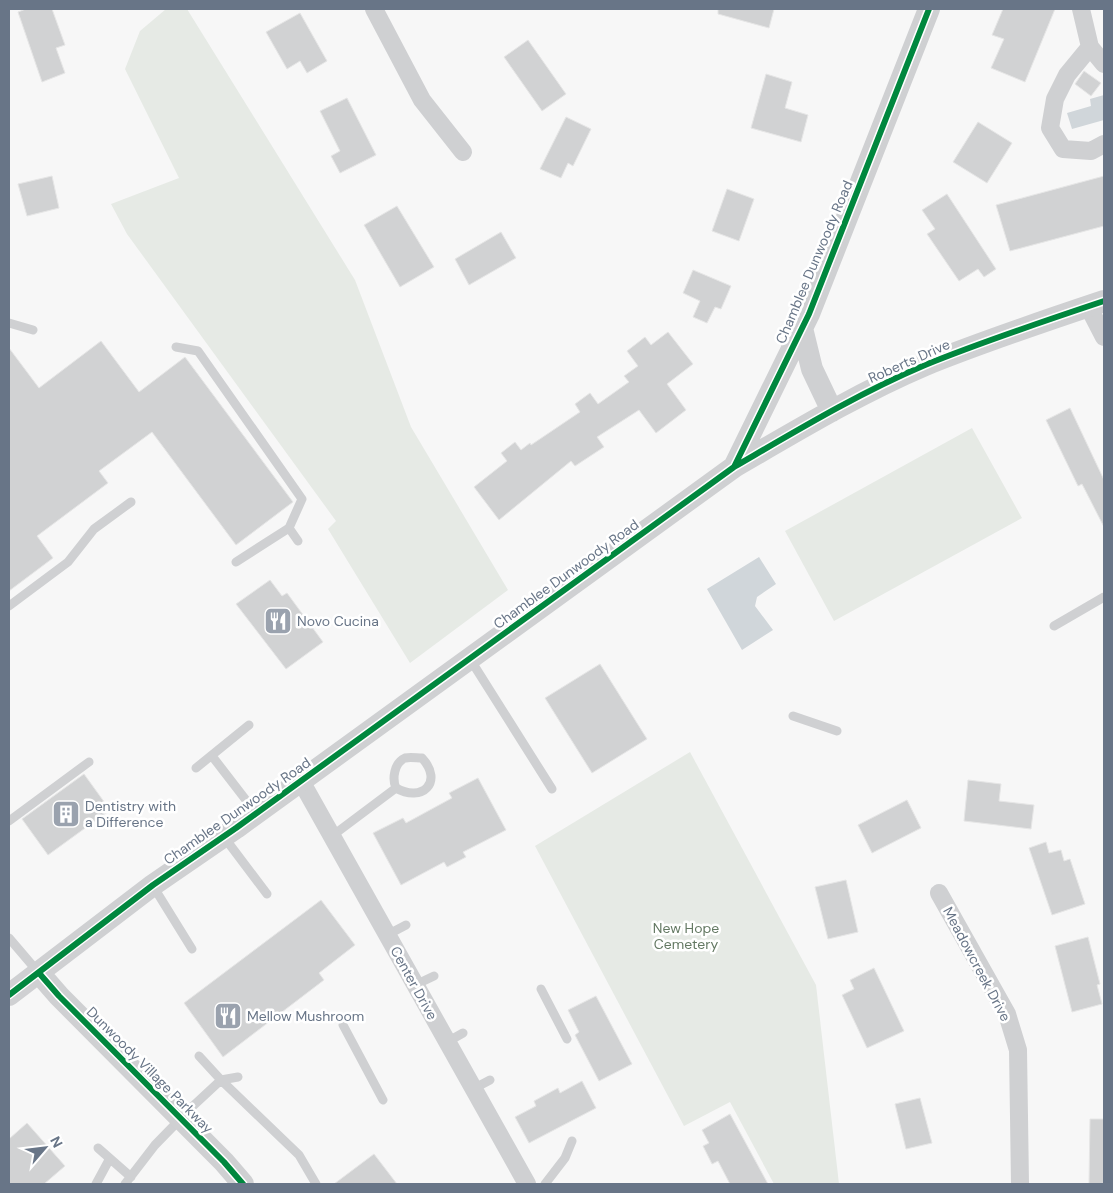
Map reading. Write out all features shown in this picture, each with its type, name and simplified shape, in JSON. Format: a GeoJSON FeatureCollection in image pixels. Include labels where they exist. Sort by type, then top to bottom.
{"type":"FeatureCollection","features":[{"type":"Feature","properties":{"kind":"street"},"geometry":{"type":"LineString","coordinates":[[374,9],[422,100],[463,152]]}},
{"type":"Feature","properties":{"kind":"street","name":"Chamblee Dunwoody Road"},"geometry":{"type":"LineString","coordinates":[[9,994],[153,885],[256,814],[734,467],[802,328],[929,9]]}},
{"type":"Feature","properties":{"kind":"street"},"geometry":{"type":"LineString","coordinates":[[1081,9],[1090,47],[1104,64]]}},
{"type":"Feature","properties":{"kind":"street"},"geometry":{"type":"LineString","coordinates":[[1090,47],[1067,75],[1055,99],[1050,128],[1063,149],[1092,151],[1104,144]]}},
{"type":"Feature","properties":{"kind":"street"},"geometry":{"type":"LineString","coordinates":[[1096,303],[1104,337]]}},
{"type":"Feature","properties":{"kind":"street","name":"Roberts Drive"},"geometry":{"type":"LineString","coordinates":[[734,467],[832,411],[924,366],[1002,334],[1096,303]]}},
{"type":"Feature","properties":{"kind":"street","name":"Chamblee Dunwoody Road"},"geometry":{"type":"LineString","coordinates":[[802,328],[812,369],[832,411]]}},
{"type":"Feature","properties":{"kind":"street","name":"Center Drive"},"geometry":{"type":"LineString","coordinates":[[301,781],[526,1184]]}},
{"type":"Feature","properties":{"kind":"street","name":"Meadowcreek Drive"},"geometry":{"type":"LineString","coordinates":[[940,893],[1007,1014],[1018,1050],[1020,1184]]}},
{"type":"Feature","properties":{"kind":"street","name":"Dunwoody Village Parkway"},"geometry":{"type":"LineString","coordinates":[[39,973],[59,996],[181,1118],[243,1184]]}},
{"type":"Feature","properties":{"kind":"lane"},"geometry":{"type":"LineString","coordinates":[[9,323],[33,330]]}},
{"type":"Feature","properties":{"kind":"lane"},"geometry":{"type":"LineString","coordinates":[[176,347],[198,351],[302,499],[289,528],[236,562]]}},
{"type":"Feature","properties":{"kind":"lane"},"geometry":{"type":"LineString","coordinates":[[9,606],[68,562],[94,529],[132,502]]}},
{"type":"Feature","properties":{"kind":"lane"},"geometry":{"type":"LineString","coordinates":[[289,528],[298,541]]}},
{"type":"Feature","properties":{"kind":"lane"},"geometry":{"type":"LineString","coordinates":[[1054,626],[1104,596]]}},
{"type":"Feature","properties":{"kind":"lane"},"geometry":{"type":"LineString","coordinates":[[470,659],[552,789]]}},
{"type":"Feature","properties":{"kind":"lane"},"geometry":{"type":"LineString","coordinates":[[793,716],[837,731]]}},
{"type":"Feature","properties":{"kind":"lane"},"geometry":{"type":"LineString","coordinates":[[196,768],[249,725]]}},
{"type":"Feature","properties":{"kind":"lane"},"geometry":{"type":"LineString","coordinates":[[212,756],[256,814]]}},
{"type":"Feature","properties":{"kind":"lane"},"geometry":{"type":"LineString","coordinates":[[405,758],[422,758],[429,765],[432,778],[429,786],[423,791],[415,794],[404,793],[396,788],[393,781],[395,773],[398,764],[405,758]]}},
{"type":"Feature","properties":{"kind":"lane"},"geometry":{"type":"LineString","coordinates":[[9,821],[89,762]]}},
{"type":"Feature","properties":{"kind":"lane"},"geometry":{"type":"LineString","coordinates":[[332,836],[396,788]]}},
{"type":"Feature","properties":{"kind":"lane"},"geometry":{"type":"LineString","coordinates":[[224,837],[267,894]]}},
{"type":"Feature","properties":{"kind":"lane"},"geometry":{"type":"LineString","coordinates":[[153,885],[192,949]]}},
{"type":"Feature","properties":{"kind":"lane"},"geometry":{"type":"LineString","coordinates":[[387,935],[406,925]]}},
{"type":"Feature","properties":{"kind":"lane"},"geometry":{"type":"LineString","coordinates":[[9,938],[39,973]]}},
{"type":"Feature","properties":{"kind":"lane"},"geometry":{"type":"LineString","coordinates":[[415,986],[434,976]]}},
{"type":"Feature","properties":{"kind":"lane"},"geometry":{"type":"LineString","coordinates":[[541,989],[567,1039]]}},
{"type":"Feature","properties":{"kind":"lane"},"geometry":{"type":"LineString","coordinates":[[343,1025],[383,1100]]}},
{"type":"Feature","properties":{"kind":"lane"},"geometry":{"type":"LineString","coordinates":[[447,1042],[463,1033]]}},
{"type":"Feature","properties":{"kind":"lane"},"geometry":{"type":"LineString","coordinates":[[200,1056],[221,1080],[299,1155],[316,1184]]}},
{"type":"Feature","properties":{"kind":"lane"},"geometry":{"type":"LineString","coordinates":[[98,1148],[128,1180],[181,1118],[221,1080],[238,1077]]}},
{"type":"Feature","properties":{"kind":"lane"},"geometry":{"type":"LineString","coordinates":[[473,1089],[490,1080]]}},
{"type":"Feature","properties":{"kind":"lane"},"geometry":{"type":"LineString","coordinates":[[545,1184],[565,1158],[572,1141]]}},
{"type":"Feature","properties":{"kind":"lane"},"geometry":{"type":"LineString","coordinates":[[96,1184],[109,1160]]}},
{"type":"Feature","properties":{"kind":"green space"},"geometry":{"type":"Polygon","coordinates":[[[166,9],[187,9],[355,280],[411,427],[508,590],[410,663],[328,529],[336,521],[127,234],[111,204],[179,178],[125,69],[140,31],[166,9]]]}},
{"type":"Feature","properties":{"kind":"green space"},"geometry":{"type":"Polygon","coordinates":[[[972,428],[1022,518],[834,621],[785,531],[972,428]]]}},
{"type":"Feature","properties":{"kind":"green space","name":"New Hope Cemetery"},"geometry":{"type":"Polygon","coordinates":[[[690,752],[816,985],[839,1184],[774,1184],[730,1102],[684,1126],[535,846],[690,752]]]}},
{"type":"Feature","properties":{"kind":"shaded area"},"geometry":{"type":"Polygon","coordinates":[[[1104,95],[1104,120],[1072,129],[1067,113],[1091,106],[1090,99],[1104,95]]]}},
{"type":"Feature","properties":{"kind":"shaded area"},"geometry":{"type":"Polygon","coordinates":[[[759,557],[776,584],[757,597],[755,606],[773,630],[742,650],[707,589],[759,557]]]}},
{"type":"Feature","properties":{"kind":"building"},"geometry":{"type":"Polygon","coordinates":[[[26,9],[52,9],[65,45],[56,48],[65,73],[42,82],[18,12],[26,9]]]}},
{"type":"Feature","properties":{"kind":"building"},"geometry":{"type":"Polygon","coordinates":[[[718,9],[774,9],[769,28],[718,14],[718,9]]]}},
{"type":"Feature","properties":{"kind":"building"},"geometry":{"type":"Polygon","coordinates":[[[1003,9],[1055,9],[1025,82],[991,68],[1004,39],[992,35],[1003,9]]]}},
{"type":"Feature","properties":{"kind":"building"},"geometry":{"type":"Polygon","coordinates":[[[300,13],[327,61],[307,73],[300,61],[287,69],[266,32],[300,13]]]}},
{"type":"Feature","properties":{"kind":"building"},"geometry":{"type":"Polygon","coordinates":[[[528,40],[566,94],[542,111],[504,57],[528,40]]]}},
{"type":"Feature","properties":{"kind":"building"},"geometry":{"type":"Polygon","coordinates":[[[1084,71],[1101,83],[1091,96],[1075,84],[1084,71]]]}},
{"type":"Feature","properties":{"kind":"building"},"geometry":{"type":"Polygon","coordinates":[[[766,74],[792,82],[785,108],[808,115],[801,142],[751,128],[766,74]]]}},
{"type":"Feature","properties":{"kind":"building"},"geometry":{"type":"Polygon","coordinates":[[[347,98],[376,155],[340,173],[331,156],[340,151],[320,111],[347,98]]]}},
{"type":"Feature","properties":{"kind":"building"},"geometry":{"type":"Polygon","coordinates":[[[566,117],[591,129],[573,166],[568,163],[561,178],[540,169],[566,117]]]}},
{"type":"Feature","properties":{"kind":"building"},"geometry":{"type":"Polygon","coordinates":[[[978,122],[1012,143],[987,183],[953,162],[978,122]]]}},
{"type":"Feature","properties":{"kind":"building"},"geometry":{"type":"Polygon","coordinates":[[[52,176],[59,208],[27,216],[18,184],[52,176]]]}},
{"type":"Feature","properties":{"kind":"building"},"geometry":{"type":"Polygon","coordinates":[[[1104,176],[1104,226],[1010,251],[996,205],[1104,176]]]}},
{"type":"Feature","properties":{"kind":"building"},"geometry":{"type":"Polygon","coordinates":[[[727,189],[754,199],[739,241],[712,231],[727,189]]]}},
{"type":"Feature","properties":{"kind":"building"},"geometry":{"type":"Polygon","coordinates":[[[947,194],[996,269],[984,277],[978,269],[959,281],[927,234],[935,229],[922,210],[947,194]]]}},
{"type":"Feature","properties":{"kind":"building"},"geometry":{"type":"Polygon","coordinates":[[[397,206],[434,267],[400,287],[364,225],[397,206]]]}},
{"type":"Feature","properties":{"kind":"building"},"geometry":{"type":"Polygon","coordinates":[[[501,232],[516,258],[469,285],[455,259],[501,232]]]}},
{"type":"Feature","properties":{"kind":"building"},"geometry":{"type":"Polygon","coordinates":[[[693,270],[731,286],[721,309],[715,307],[707,323],[693,317],[700,301],[683,293],[693,270]]]}},
{"type":"Feature","properties":{"kind":"building"},"geometry":{"type":"Polygon","coordinates":[[[668,332],[693,364],[667,384],[686,410],[656,433],[639,410],[597,437],[604,447],[575,466],[571,461],[499,520],[474,487],[507,461],[501,453],[515,442],[521,450],[530,443],[531,445],[580,412],[575,404],[590,393],[598,404],[629,382],[624,376],[638,366],[627,351],[645,337],[651,345],[668,332]]]}},
{"type":"Feature","properties":{"kind":"building"},"geometry":{"type":"Polygon","coordinates":[[[101,341],[139,392],[185,357],[293,502],[236,545],[152,432],[99,471],[108,483],[37,536],[53,558],[9,591],[9,348],[39,388],[101,341]]]}},
{"type":"Feature","properties":{"kind":"building"},"geometry":{"type":"Polygon","coordinates":[[[1070,408],[1104,480],[1104,527],[1082,484],[1078,486],[1046,420],[1070,408]]]}},
{"type":"Feature","properties":{"kind":"building","name":"Novo Cucina"},"geometry":{"type":"Polygon","coordinates":[[[270,580],[282,596],[287,593],[323,642],[286,669],[236,604],[270,580]]]}},
{"type":"Feature","properties":{"kind":"building"},"geometry":{"type":"Polygon","coordinates":[[[600,664],[647,739],[592,773],[545,698],[600,664]]]}},
{"type":"Feature","properties":{"kind":"building","name":"Dentistry with a Difference"},"geometry":{"type":"Polygon","coordinates":[[[84,774],[110,810],[48,855],[22,819],[84,774]]]}},
{"type":"Feature","properties":{"kind":"building"},"geometry":{"type":"Polygon","coordinates":[[[478,778],[506,830],[463,852],[466,857],[447,867],[444,862],[401,885],[373,833],[403,818],[406,823],[452,798],[449,793],[478,778]]]}},
{"type":"Feature","properties":{"kind":"building"},"geometry":{"type":"Polygon","coordinates":[[[968,780],[1001,784],[999,801],[1034,805],[1031,829],[964,821],[968,780]]]}},
{"type":"Feature","properties":{"kind":"building"},"geometry":{"type":"Polygon","coordinates":[[[907,800],[921,828],[872,853],[858,825],[907,800]]]}},
{"type":"Feature","properties":{"kind":"building"},"geometry":{"type":"Polygon","coordinates":[[[1046,842],[1049,853],[1061,850],[1064,861],[1070,859],[1085,904],[1052,915],[1029,848],[1046,842]]]}},
{"type":"Feature","properties":{"kind":"building"},"geometry":{"type":"Polygon","coordinates":[[[846,880],[858,932],[828,939],[815,887],[846,880]]]}},
{"type":"Feature","properties":{"kind":"building"},"geometry":{"type":"Polygon","coordinates":[[[321,900],[355,945],[319,973],[324,980],[223,1057],[184,1003],[321,900]]]}},
{"type":"Feature","properties":{"kind":"building"},"geometry":{"type":"Polygon","coordinates":[[[1088,937],[1100,984],[1097,985],[1102,1004],[1072,1012],[1055,946],[1088,937]]]}},
{"type":"Feature","properties":{"kind":"building"},"geometry":{"type":"Polygon","coordinates":[[[874,968],[904,1031],[867,1048],[842,995],[854,989],[850,980],[874,968]]]}},
{"type":"Feature","properties":{"kind":"building"},"geometry":{"type":"Polygon","coordinates":[[[596,996],[632,1064],[599,1081],[575,1035],[579,1032],[568,1010],[596,996]]]}},
{"type":"Feature","properties":{"kind":"building"},"geometry":{"type":"Polygon","coordinates":[[[582,1081],[596,1108],[529,1143],[515,1117],[536,1106],[534,1101],[558,1088],[560,1093],[582,1081]]]}},
{"type":"Feature","properties":{"kind":"building"},"geometry":{"type":"Polygon","coordinates":[[[920,1098],[932,1143],[906,1149],[895,1104],[920,1098]]]}},
{"type":"Feature","properties":{"kind":"building"},"geometry":{"type":"Polygon","coordinates":[[[730,1114],[768,1184],[730,1184],[718,1161],[712,1164],[703,1146],[709,1143],[702,1130],[730,1114]]]}},
{"type":"Feature","properties":{"kind":"building"},"geometry":{"type":"Polygon","coordinates":[[[1090,1119],[1104,1119],[1104,1184],[1089,1184],[1090,1119]]]}},
{"type":"Feature","properties":{"kind":"building"},"geometry":{"type":"Polygon","coordinates":[[[27,1123],[65,1166],[44,1184],[9,1184],[9,1139],[27,1123]]]}},
{"type":"Feature","properties":{"kind":"building"},"geometry":{"type":"Polygon","coordinates":[[[374,1154],[397,1184],[334,1184],[374,1154]]]}},
{"type":"Feature","properties":{"kind":"cycle path"},"geometry":{"type":"LineString","coordinates":[[734,467],[809,314],[929,9]]}},
{"type":"Feature","properties":{"kind":"cycle path"},"geometry":{"type":"LineString","coordinates":[[9,995],[153,885],[236,828],[734,467],[828,413],[900,376],[969,348],[1104,301]]}},
{"type":"Feature","properties":{"kind":"cycle path"},"geometry":{"type":"LineString","coordinates":[[39,973],[59,996],[224,1162],[243,1184]]}},
{"type":"Feature","properties":{"kind":"place","name":"Novo Cucina"},"geometry":{"type":"Point","coordinates":[278,621]}},
{"type":"Feature","properties":{"kind":"place","name":"Dentistry with a Difference"},"geometry":{"type":"Point","coordinates":[66,814]}},
{"type":"Feature","properties":{"kind":"place","name":"Mellow Mushroom"},"geometry":{"type":"Point","coordinates":[228,1016]}}]}
